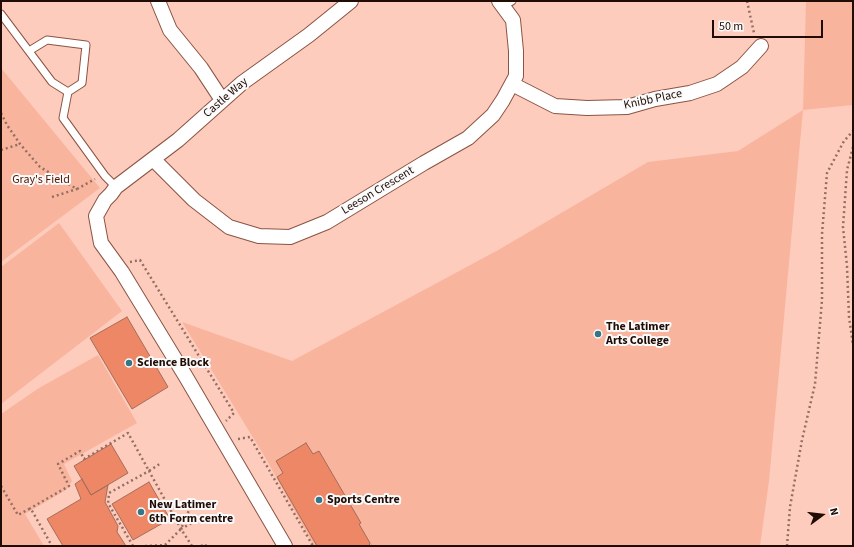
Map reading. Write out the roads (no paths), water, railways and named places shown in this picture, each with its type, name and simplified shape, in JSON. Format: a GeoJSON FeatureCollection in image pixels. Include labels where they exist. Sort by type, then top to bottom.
{"type":"FeatureCollection","features":[{"type":"Feature","properties":{"kind":"street"},"geometry":{"type":"LineString","coordinates":[[158,1],[170,30],[201,68],[222,100]]}},
{"type":"Feature","properties":{"kind":"street","name":"Castle Way"},"geometry":{"type":"LineString","coordinates":[[285,546],[186,377],[122,272],[102,243],[96,216],[105,200],[116,187],[178,140],[242,84],[351,1]]}},
{"type":"Feature","properties":{"kind":"street","name":"Leeson Crescent"},"geometry":{"type":"LineString","coordinates":[[153,160],[194,200],[229,227],[259,236],[290,237],[327,222],[468,138],[493,115],[516,76],[516,51],[513,20],[505,3]]}},
{"type":"Feature","properties":{"kind":"street","name":"Knibb Place"},"geometry":{"type":"LineString","coordinates":[[512,84],[555,106],[587,108],[626,107],[655,99],[690,93],[717,84],[742,67],[761,46]]}},
{"type":"Feature","properties":{"kind":"lane"},"geometry":{"type":"LineString","coordinates":[[1,14],[52,82],[68,92]]}},
{"type":"Feature","properties":{"kind":"lane"},"geometry":{"type":"LineString","coordinates":[[29,51],[47,40],[86,45],[82,83],[68,92],[63,118],[105,176],[116,187]]}},
{"type":"Feature","properties":{"kind":"place","name":"The Latimer Arts College"},"geometry":{"type":"Point","coordinates":[598,334]}},
{"type":"Feature","properties":{"kind":"place","name":"Science Block"},"geometry":{"type":"Point","coordinates":[129,363]}},
{"type":"Feature","properties":{"kind":"place","name":"Sports Centre"},"geometry":{"type":"Point","coordinates":[319,500]}},
{"type":"Feature","properties":{"kind":"place","name":"New Latimer 6th Form centre"},"geometry":{"type":"Point","coordinates":[141,512]}},
{"type":"Feature","properties":{"kind":"park label","name":"Gray's Field"},"geometry":{"type":"Point","coordinates":[41,180]}}]}
